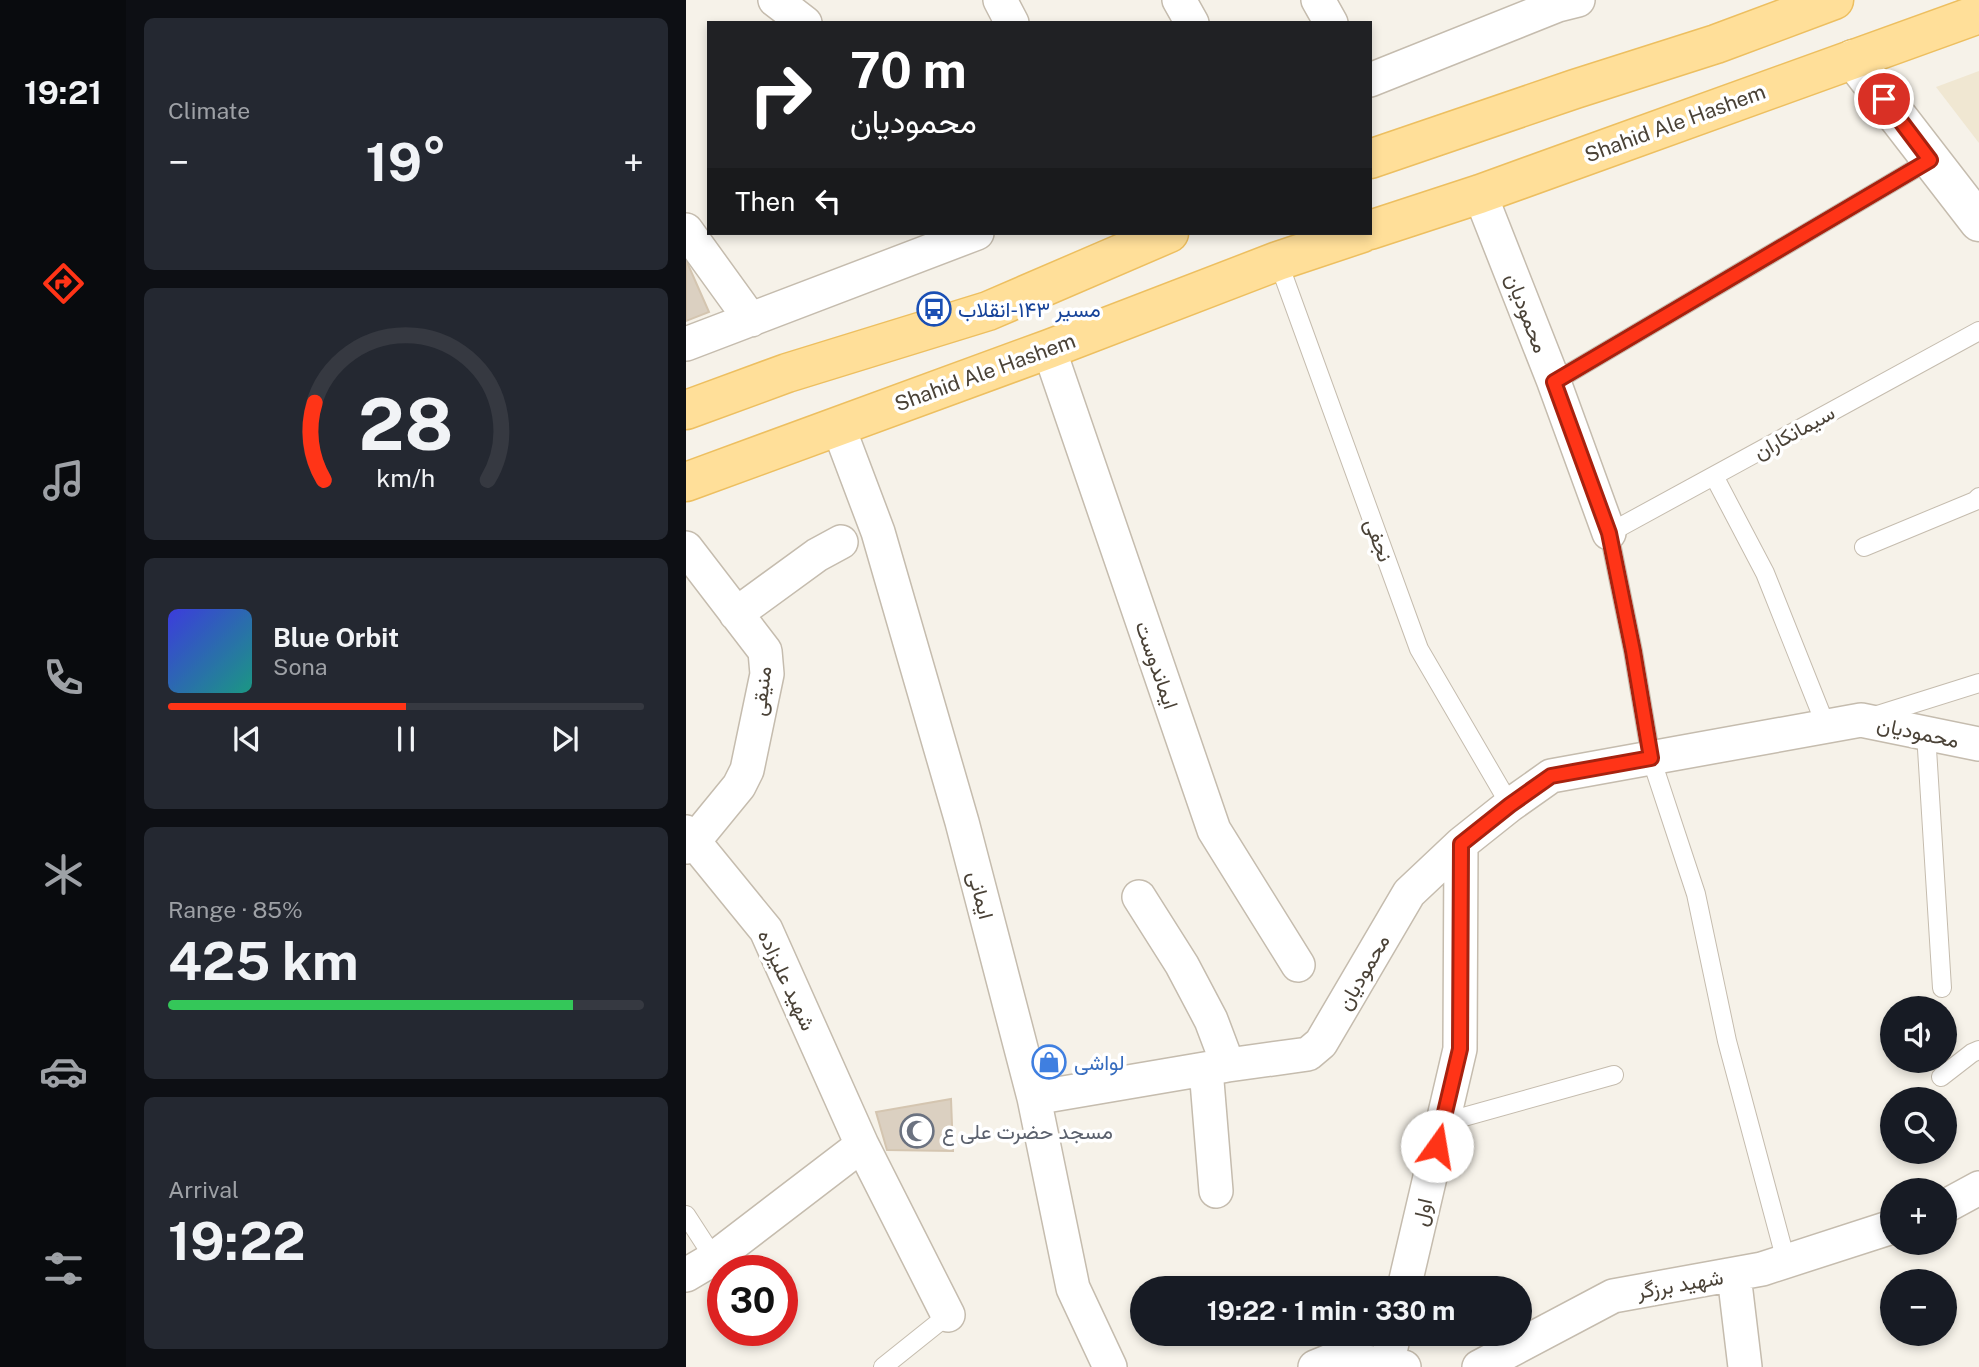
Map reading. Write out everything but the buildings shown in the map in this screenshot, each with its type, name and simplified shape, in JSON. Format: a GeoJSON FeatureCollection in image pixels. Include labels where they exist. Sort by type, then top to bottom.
{"type":"FeatureCollection","features":[{"type":"Feature","properties":{"kind":"main road"},"geometry":{"type":"LineString","coordinates":[[1372,158],[1716,44],[1818,3]]}},
{"type":"Feature","properties":{"kind":"main road","name":"Shahid Ale Hashem"},"geometry":{"type":"LineString","coordinates":[[1372,229],[1480,194],[1979,14]]}},
{"type":"Feature","properties":{"kind":"main road"},"geometry":{"type":"LineString","coordinates":[[686,410],[787,373],[988,311],[1163,235]]}},
{"type":"Feature","properties":{"kind":"main road","name":"Shahid Ale Hashem"},"geometry":{"type":"LineString","coordinates":[[686,482],[1049,349],[1278,261],[1356,235]]}},
{"type":"Feature","properties":{"kind":"street"},"geometry":{"type":"LineString","coordinates":[[775,0],[802,21]]}},
{"type":"Feature","properties":{"kind":"street"},"geometry":{"type":"LineString","coordinates":[[1000,0],[1011,21]]}},
{"type":"Feature","properties":{"kind":"street"},"geometry":{"type":"LineString","coordinates":[[1179,0],[1191,21]]}},
{"type":"Feature","properties":{"kind":"street"},"geometry":{"type":"LineString","coordinates":[[1318,0],[1330,21]]}},
{"type":"Feature","properties":{"kind":"street"},"geometry":{"type":"LineString","coordinates":[[1372,79],[1564,2]]}},
{"type":"Feature","properties":{"kind":"street"},"geometry":{"type":"LineString","coordinates":[[1853,59],[1979,222]]}},
{"type":"Feature","properties":{"kind":"street","name":"محمودیان"},"geometry":{"type":"LineString","coordinates":[[1480,194],[1554,382],[1609,533]]}},
{"type":"Feature","properties":{"kind":"street"},"geometry":{"type":"LineString","coordinates":[[686,230],[751,320]]}},
{"type":"Feature","properties":{"kind":"street"},"geometry":{"type":"LineString","coordinates":[[686,344],[965,235]]}},
{"type":"Feature","properties":{"kind":"street","name":"ایماندوست"},"geometry":{"type":"LineString","coordinates":[[1049,349],[1214,830],[1297,965]]}},
{"type":"Feature","properties":{"kind":"street","name":"ایمانی"},"geometry":{"type":"LineString","coordinates":[[838,426],[878,532],[962,822],[1034,1098],[1073,1288],[1110,1367]]}},
{"type":"Feature","properties":{"kind":"street"},"geometry":{"type":"LineString","coordinates":[[736,614],[817,555],[841,542]]}},
{"type":"Feature","properties":{"kind":"street","name":"منیقی"},"geometry":{"type":"LineString","coordinates":[[686,548],[765,651],[767,674],[747,771],[739,786],[689,840]]}},
{"type":"Feature","properties":{"kind":"street","name":"محمودیان"},"geometry":{"type":"LineString","coordinates":[[1034,1098],[1308,1054],[1321,1043],[1409,893],[1461,844],[1551,776],[1861,720],[1979,744]]}},
{"type":"Feature","properties":{"kind":"street","name":"شهید علیزاده"},"geometry":{"type":"LineString","coordinates":[[689,840],[766,930],[862,1145],[948,1315]]}},
{"type":"Feature","properties":{"kind":"street","name":"اول"},"geometry":{"type":"LineString","coordinates":[[1407,1276],[1460,1049],[1461,844]]}},
{"type":"Feature","properties":{"kind":"street"},"geometry":{"type":"LineString","coordinates":[[1139,897],[1182,965],[1211,1020],[1217,1067],[1216,1191]]}},
{"type":"Feature","properties":{"kind":"street"},"geometry":{"type":"LineString","coordinates":[[724,1255],[862,1145]]}},
{"type":"Feature","properties":{"kind":"street"},"geometry":{"type":"LineString","coordinates":[[1957,1200],[1979,1188]]}},
{"type":"Feature","properties":{"kind":"street","name":"شهید برزگر"},"geometry":{"type":"LineString","coordinates":[[1479,1367],[1613,1296],[1762,1269],[1880,1231]]}},
{"type":"Feature","properties":{"kind":"street"},"geometry":{"type":"LineString","coordinates":[[1734,1275],[1745,1367]]}},
{"type":"Feature","properties":{"kind":"street"},"geometry":{"type":"LineString","coordinates":[[1315,1367],[1337,1358],[1395,1355]]}},
{"type":"Feature","properties":{"kind":"lane"},"geometry":{"type":"LineString","coordinates":[[1554,382],[1930,160]]}},
{"type":"Feature","properties":{"kind":"lane","name":"نجفی"},"geometry":{"type":"LineString","coordinates":[[1278,261],[1419,649],[1510,805]]}},
{"type":"Feature","properties":{"kind":"lane","name":"سیمانکاران"},"geometry":{"type":"LineString","coordinates":[[1609,533],[1979,331]]}},
{"type":"Feature","properties":{"kind":"lane"},"geometry":{"type":"LineString","coordinates":[[1714,475],[1765,573],[1826,726]]}},
{"type":"Feature","properties":{"kind":"lane"},"geometry":{"type":"LineString","coordinates":[[1864,547],[1979,497]]}},
{"type":"Feature","properties":{"kind":"lane","name":"محمودیان"},"geometry":{"type":"LineString","coordinates":[[1609,533],[1651,758],[1696,894],[1727,1041],[1786,1261]]}},
{"type":"Feature","properties":{"kind":"lane"},"geometry":{"type":"LineString","coordinates":[[1861,720],[1979,683]]}},
{"type":"Feature","properties":{"kind":"lane"},"geometry":{"type":"LineString","coordinates":[[1926,733],[1942,988]]}},
{"type":"Feature","properties":{"kind":"lane"},"geometry":{"type":"LineString","coordinates":[[1941,1077],[1979,1050]]}},
{"type":"Feature","properties":{"kind":"lane"},"geometry":{"type":"LineString","coordinates":[[1442,1123],[1614,1075]]}},
{"type":"Feature","properties":{"kind":"lane"},"geometry":{"type":"LineString","coordinates":[[686,1215],[707,1269]]}},
{"type":"Feature","properties":{"kind":"lane"},"geometry":{"type":"LineString","coordinates":[[883,1367],[948,1315]]}},
{"type":"Feature","properties":{"kind":"shaded area"},"geometry":{"type":"Polygon","coordinates":[[[1979,71],[1979,143],[1936,87],[1979,71]]]}},
{"type":"Feature","properties":{"kind":"place","name":"مسیر ۱۴۳-انقلاب"},"geometry":{"type":"Point","coordinates":[934,309]}},
{"type":"Feature","properties":{"kind":"place","name":"لواشی"},"geometry":{"type":"Point","coordinates":[1049,1062]}},
{"type":"Feature","properties":{"kind":"place","name":"مسجد حضرت علی ع"},"geometry":{"type":"Point","coordinates":[917,1131]}},
{"type":"Feature","properties":{"kind":"route"},"geometry":{"type":"LineString","coordinates":[[1437,1146],[1460,1049],[1461,844],[1551,776],[1651,758],[1609,533],[1554,382],[1930,160],[1884,99]]}}]}
